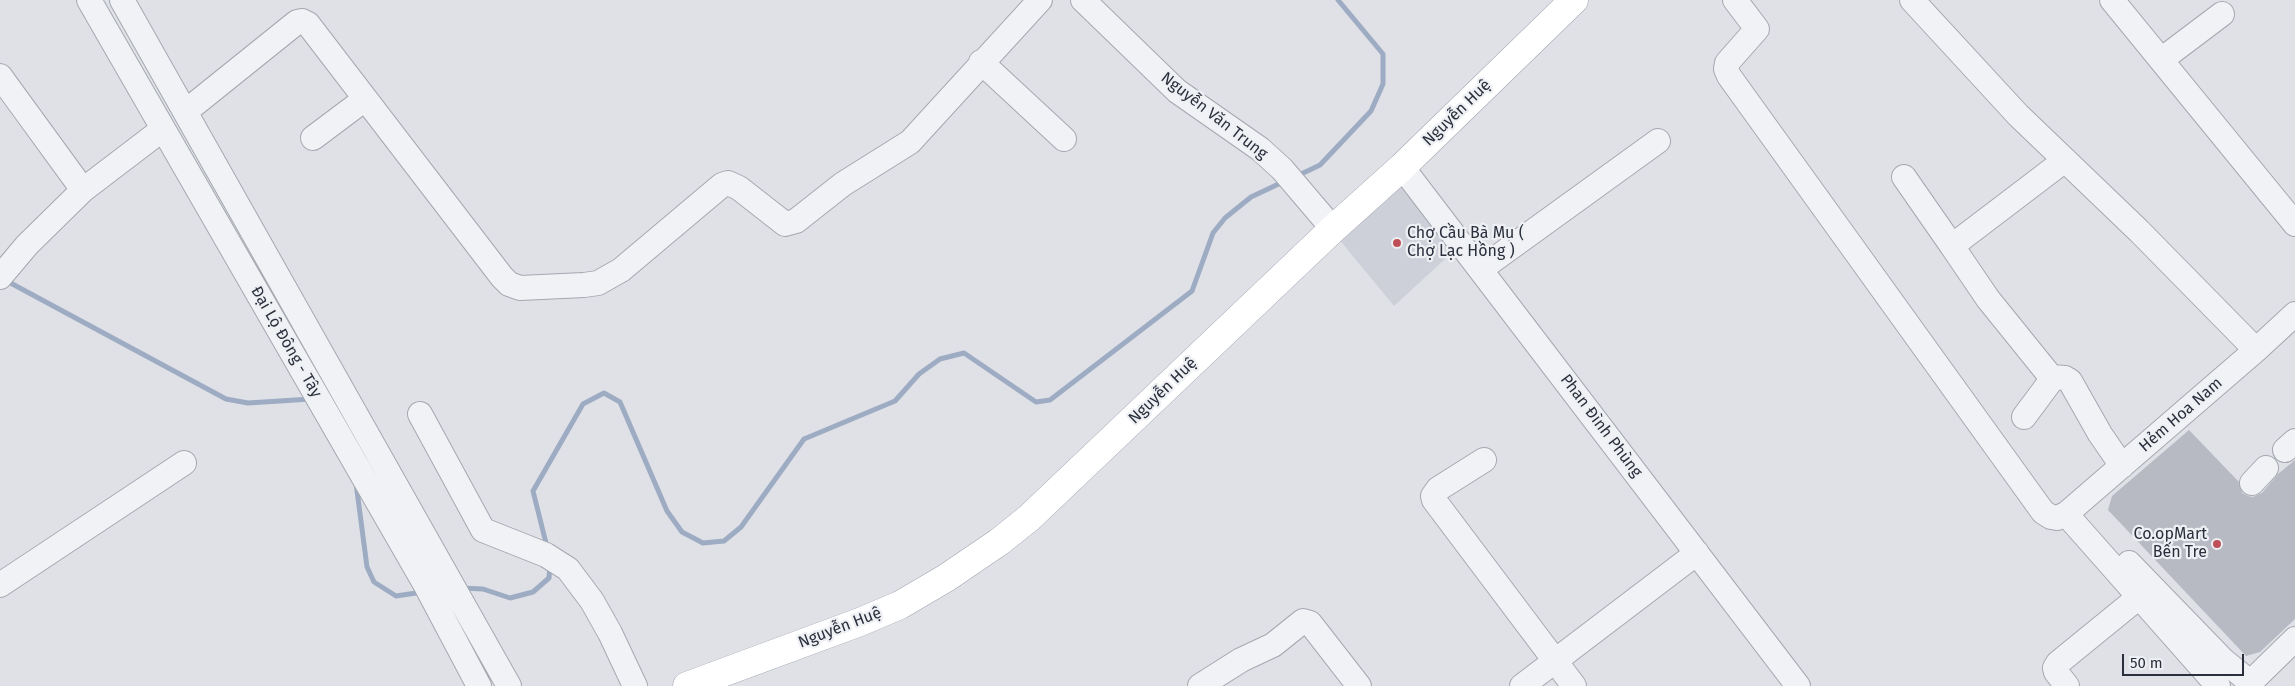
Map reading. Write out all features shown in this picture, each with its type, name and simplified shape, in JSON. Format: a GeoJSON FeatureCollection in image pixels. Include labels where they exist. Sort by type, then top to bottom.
{"type":"FeatureCollection","features":[{"type":"Feature","properties":{"kind":"main road","name":"Nguyễn Huệ"},"geometry":{"type":"LineString","coordinates":[[687,686],[860,622],[900,605],[946,578],[999,542],[1029,518],[1333,229],[1402,167],[1574,0]]}},
{"type":"Feature","properties":{"kind":"street","name":"Đại Lộ Đông - Tây"},"geometry":{"type":"LineString","coordinates":[[89,0],[430,592],[479,686]]}},
{"type":"Feature","properties":{"kind":"street","name":"Đại Lộ Đông - Tây"},"geometry":{"type":"LineString","coordinates":[[122,0],[509,686]]}},
{"type":"Feature","properties":{"kind":"street"},"geometry":{"type":"LineString","coordinates":[[185,112],[297,22],[302,21],[308,24],[508,284],[520,288],[598,284],[610,278],[715,191],[728,183],[739,188],[782,222],[790,224],[843,184],[910,142],[981,62],[1040,0]]}},
{"type":"Feature","properties":{"kind":"street","name":"Nguyễn Văn Trung"},"geometry":{"type":"LineString","coordinates":[[1083,0],[1177,91],[1260,149],[1282,169],[1333,229]]}},
{"type":"Feature","properties":{"kind":"street"},"geometry":{"type":"LineString","coordinates":[[1735,0],[1757,28],[1727,63],[1726,69],[1729,76],[2054,513],[2139,597],[2218,686]]}},
{"type":"Feature","properties":{"kind":"street"},"geometry":{"type":"LineString","coordinates":[[1912,0],[1986,83],[2139,231],[2256,350]]}},
{"type":"Feature","properties":{"kind":"street"},"geometry":{"type":"LineString","coordinates":[[2112,0],[2295,224]]}},
{"type":"Feature","properties":{"kind":"street"},"geometry":{"type":"LineString","coordinates":[[2161,60],[2222,14]]}},
{"type":"Feature","properties":{"kind":"street"},"geometry":{"type":"LineString","coordinates":[[981,62],[1064,139]]}},
{"type":"Feature","properties":{"kind":"street"},"geometry":{"type":"LineString","coordinates":[[0,76],[82,190]]}},
{"type":"Feature","properties":{"kind":"street"},"geometry":{"type":"LineString","coordinates":[[313,138],[365,100]]}},
{"type":"Feature","properties":{"kind":"street"},"geometry":{"type":"LineString","coordinates":[[5,271],[27,245],[82,190],[164,129]]}},
{"type":"Feature","properties":{"kind":"street"},"geometry":{"type":"LineString","coordinates":[[1481,269],[1658,141]]}},
{"type":"Feature","properties":{"kind":"street"},"geometry":{"type":"LineString","coordinates":[[1952,246],[2065,160]]}},
{"type":"Feature","properties":{"kind":"street","name":"Phan Đình Phùng"},"geometry":{"type":"LineString","coordinates":[[1402,167],[1798,686]]}},
{"type":"Feature","properties":{"kind":"street"},"geometry":{"type":"LineString","coordinates":[[1904,178],[1988,299],[2051,377],[2065,378],[2070,382],[2100,434],[2122,466]]}},
{"type":"Feature","properties":{"kind":"street","name":"Hẻm Hoa Nam"},"geometry":{"type":"LineString","coordinates":[[2054,513],[2122,466],[2295,314]]}},
{"type":"Feature","properties":{"kind":"street"},"geometry":{"type":"LineString","coordinates":[[2024,418],[2050,382],[2051,377]]}},
{"type":"Feature","properties":{"kind":"street"},"geometry":{"type":"LineString","coordinates":[[420,414],[483,530],[546,555],[568,569],[592,601],[610,633],[635,686]]}},
{"type":"Feature","properties":{"kind":"street"},"geometry":{"type":"LineString","coordinates":[[1484,460],[1438,489],[1433,496],[1434,500],[1574,686]]}},
{"type":"Feature","properties":{"kind":"street"},"geometry":{"type":"LineString","coordinates":[[0,584],[184,463]]}},
{"type":"Feature","properties":{"kind":"street"},"geometry":{"type":"LineString","coordinates":[[1522,686],[1697,553]]}},
{"type":"Feature","properties":{"kind":"street"},"geometry":{"type":"LineString","coordinates":[[2129,563],[2223,660],[2245,678],[2250,680],[2255,678],[2295,639]]}},
{"type":"Feature","properties":{"kind":"street"},"geometry":{"type":"LineString","coordinates":[[2067,686],[2056,672],[2055,668],[2058,663],[2139,597]]}},
{"type":"Feature","properties":{"kind":"street"},"geometry":{"type":"LineString","coordinates":[[1200,686],[1241,660],[1273,645],[1303,621],[1310,623],[1359,686]]}},
{"type":"Feature","properties":{"kind":"shaded area","name":"Chợ Cầu Bà Mụ ( Chợ Lạc Hồng )"},"geometry":{"type":"Polygon","coordinates":[[[1401,178],[1457,248],[1394,306],[1338,238],[1401,178]]]}},
{"type":"Feature","properties":{"kind":"building","name":"Co.opMart Bến Tre"},"geometry":{"type":"Polygon","coordinates":[[[2189,430],[2239,482],[2242,493],[2248,496],[2253,497],[2262,493],[2278,474],[2295,460],[2295,619],[2260,652],[2246,656],[2108,510],[2112,496],[2189,430]]]}},
{"type":"Feature","properties":{"kind":"waterway"},"geometry":{"type":"LineString","coordinates":[[1297,176],[1320,165],[1371,111],[1383,84],[1383,54],[1338,0]]}},
{"type":"Feature","properties":{"kind":"waterway"},"geometry":{"type":"LineString","coordinates":[[547,547],[533,491],[583,404],[604,393],[620,402],[667,511],[682,532],[703,543],[724,541],[741,527],[804,439],[895,401],[919,374],[940,359],[964,353],[1036,402],[1050,400],[1192,291],[1213,233],[1225,218],[1251,197],[1285,181]]}},
{"type":"Feature","properties":{"kind":"waterway"},"geometry":{"type":"LineString","coordinates":[[5,280],[226,399],[248,403],[311,399]]}},
{"type":"Feature","properties":{"kind":"waterway"},"geometry":{"type":"LineString","coordinates":[[356,483],[367,567],[374,582],[396,596],[423,592]]}},
{"type":"Feature","properties":{"kind":"waterway"},"geometry":{"type":"LineString","coordinates":[[461,588],[483,589],[510,598],[533,592],[549,578],[550,565]]}},
{"type":"Feature","properties":{"kind":"place","name":"Chợ Cầu Bà Mụ ( Chợ Lạc Hồng )"},"geometry":{"type":"Point","coordinates":[1397,243]}},
{"type":"Feature","properties":{"kind":"place","name":"Co.opMart Bến Tre"},"geometry":{"type":"Point","coordinates":[2217,544]}}]}
